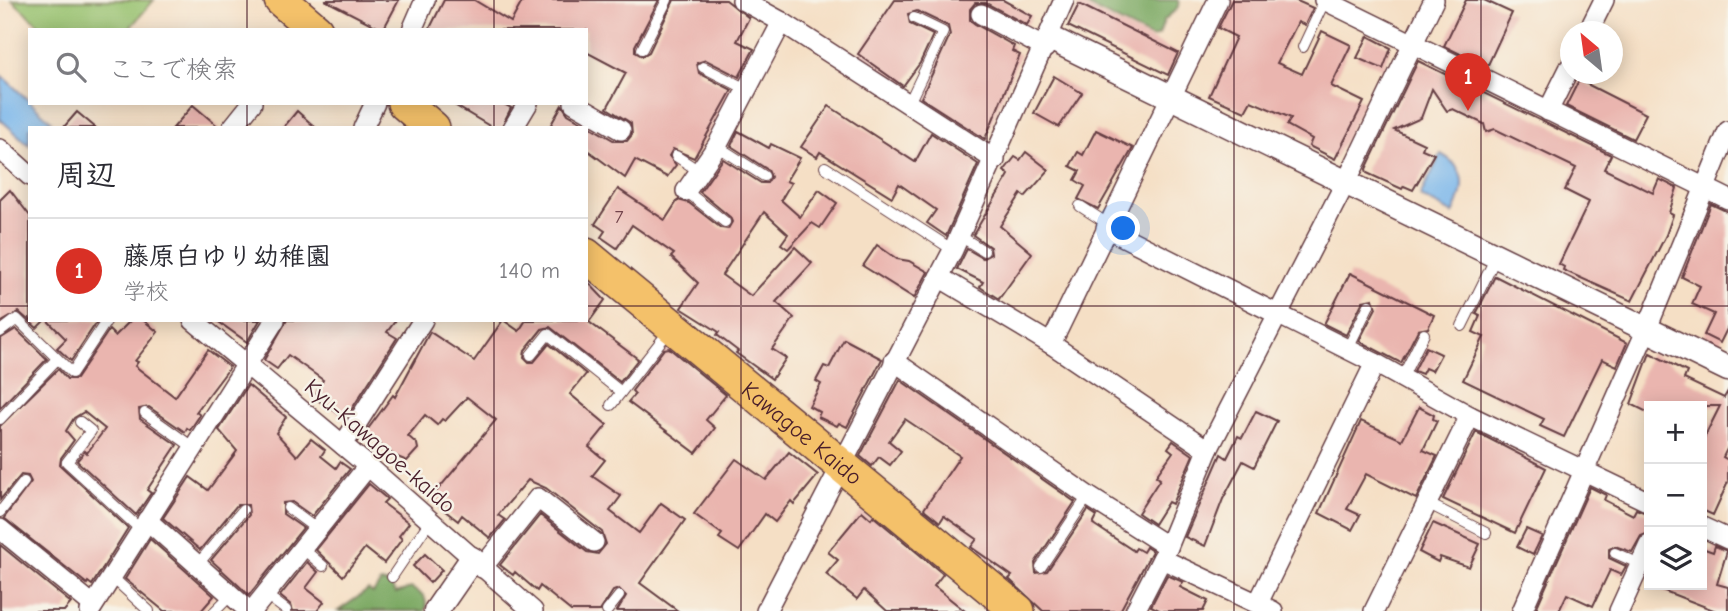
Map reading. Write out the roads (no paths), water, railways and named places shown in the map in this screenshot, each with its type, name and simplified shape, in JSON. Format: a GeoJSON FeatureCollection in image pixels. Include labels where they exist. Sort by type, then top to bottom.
{"type":"FeatureCollection","features":[{"type":"Feature","properties":{"kind":"highway"},"geometry":{"type":"LineString","coordinates":[[281,0],[313,28]]}},
{"type":"Feature","properties":{"kind":"highway"},"geometry":{"type":"LineString","coordinates":[[406,105],[431,126]]}},
{"type":"Feature","properties":{"kind":"highway","name":"Kawagoe Kaido"},"geometry":{"type":"LineString","coordinates":[[588,257],[1018,611]]}},
{"type":"Feature","properties":{"kind":"street"},"geometry":{"type":"LineString","coordinates":[[413,28],[425,0]]}},
{"type":"Feature","properties":{"kind":"street"},"geometry":{"type":"LineString","coordinates":[[742,0],[782,22],[995,160]]}},
{"type":"Feature","properties":{"kind":"street"},"geometry":{"type":"LineString","coordinates":[[766,611],[956,243],[1065,0]]}},
{"type":"Feature","properties":{"kind":"street"},"geometry":{"type":"LineString","coordinates":[[1051,344],[1218,0]]}},
{"type":"Feature","properties":{"kind":"street"},"geometry":{"type":"LineString","coordinates":[[1324,0],[1728,199]]}},
{"type":"Feature","properties":{"kind":"street"},"geometry":{"type":"LineString","coordinates":[[1135,611],[1165,553],[1208,450],[1346,181],[1434,0]]}},
{"type":"Feature","properties":{"kind":"street"},"geometry":{"type":"LineString","coordinates":[[1594,21],[1604,0]]}},
{"type":"Feature","properties":{"kind":"street"},"geometry":{"type":"LineString","coordinates":[[981,14],[1172,97],[1728,369]]}},
{"type":"Feature","properties":{"kind":"street"},"geometry":{"type":"LineString","coordinates":[[686,191],[718,146],[782,22]]}},
{"type":"Feature","properties":{"kind":"street"},"geometry":{"type":"LineString","coordinates":[[1548,111],[1561,84]]}},
{"type":"Feature","properties":{"kind":"street"},"geometry":{"type":"LineString","coordinates":[[234,126],[250,105]]}},
{"type":"Feature","properties":{"kind":"street"},"geometry":{"type":"LineString","coordinates":[[364,126],[374,105]]}},
{"type":"Feature","properties":{"kind":"street"},"geometry":{"type":"LineString","coordinates":[[514,126],[527,105]]}},
{"type":"Feature","properties":{"kind":"street"},"geometry":{"type":"LineString","coordinates":[[577,105],[621,130]]}},
{"type":"Feature","properties":{"kind":"street"},"geometry":{"type":"LineString","coordinates":[[1522,611],[1646,331],[1728,131]]}},
{"type":"Feature","properties":{"kind":"street"},"geometry":{"type":"LineString","coordinates":[[0,149],[28,174]]}},
{"type":"Feature","properties":{"kind":"street"},"geometry":{"type":"LineString","coordinates":[[1107,226],[1278,316],[1375,363],[1470,416],[1644,500]]}},
{"type":"Feature","properties":{"kind":"street"},"geometry":{"type":"LineString","coordinates":[[939,277],[1051,344],[1208,450]]}},
{"type":"Feature","properties":{"kind":"street","name":"Kyu-Kawagoe-kaido"},"geometry":{"type":"LineString","coordinates":[[195,322],[368,466],[533,611]]}},
{"type":"Feature","properties":{"kind":"street"},"geometry":{"type":"LineString","coordinates":[[0,529],[91,608],[274,322]]}},
{"type":"Feature","properties":{"kind":"street"},"geometry":{"type":"LineString","coordinates":[[343,445],[422,322]]}},
{"type":"Feature","properties":{"kind":"street"},"geometry":{"type":"LineString","coordinates":[[894,361],[1165,553],[1265,607],[1375,363]]}},
{"type":"Feature","properties":{"kind":"street"},"geometry":{"type":"LineString","coordinates":[[1374,611],[1470,416]]}},
{"type":"Feature","properties":{"kind":"street"},"geometry":{"type":"LineString","coordinates":[[144,524],[198,564],[250,611],[368,466]]}},
{"type":"Feature","properties":{"kind":"street"},"geometry":{"type":"LineString","coordinates":[[436,611],[538,498],[594,542]]}},
{"type":"Feature","properties":{"kind":"street"},"geometry":{"type":"LineString","coordinates":[[1707,529],[1728,539]]}},
{"type":"Feature","properties":{"kind":"street"},"geometry":{"type":"LineString","coordinates":[[1619,611],[1644,556]]}},
{"type":"Feature","properties":{"kind":"lane"},"geometry":{"type":"LineString","coordinates":[[642,49],[667,0]]}},
{"type":"Feature","properties":{"kind":"lane"},"geometry":{"type":"LineString","coordinates":[[1303,47],[1324,0]]}},
{"type":"Feature","properties":{"kind":"lane"},"geometry":{"type":"LineString","coordinates":[[909,103],[943,32],[914,18]]}},
{"type":"Feature","properties":{"kind":"lane"},"geometry":{"type":"LineString","coordinates":[[703,67],[748,91]]}},
{"type":"Feature","properties":{"kind":"lane"},"geometry":{"type":"LineString","coordinates":[[718,146],[764,176]]}},
{"type":"Feature","properties":{"kind":"lane"},"geometry":{"type":"LineString","coordinates":[[676,156],[699,171]]}},
{"type":"Feature","properties":{"kind":"lane"},"geometry":{"type":"LineString","coordinates":[[825,167],[956,243],[984,251]]}},
{"type":"Feature","properties":{"kind":"lane"},"geometry":{"type":"LineString","coordinates":[[686,191],[725,222]]}},
{"type":"Feature","properties":{"kind":"lane"},"geometry":{"type":"LineString","coordinates":[[1080,206],[1107,226]]}},
{"type":"Feature","properties":{"kind":"lane"},"geometry":{"type":"LineString","coordinates":[[1462,326],[1497,257]]}},
{"type":"Feature","properties":{"kind":"lane"},"geometry":{"type":"LineString","coordinates":[[1347,350],[1369,305]]}},
{"type":"Feature","properties":{"kind":"lane"},"geometry":{"type":"LineString","coordinates":[[0,332],[17,319],[72,373],[106,322]]}},
{"type":"Feature","properties":{"kind":"lane"},"geometry":{"type":"LineString","coordinates":[[611,405],[673,327]]}},
{"type":"Feature","properties":{"kind":"lane"},"geometry":{"type":"LineString","coordinates":[[531,355],[548,334],[621,392]]}},
{"type":"Feature","properties":{"kind":"lane"},"geometry":{"type":"LineString","coordinates":[[1402,378],[1424,334]]}},
{"type":"Feature","properties":{"kind":"lane"},"geometry":{"type":"LineString","coordinates":[[0,419],[57,359]]}},
{"type":"Feature","properties":{"kind":"lane"},"geometry":{"type":"LineString","coordinates":[[145,413],[194,448]]}},
{"type":"Feature","properties":{"kind":"lane"},"geometry":{"type":"LineString","coordinates":[[80,422],[91,431],[67,462],[144,524]]}},
{"type":"Feature","properties":{"kind":"lane"},"geometry":{"type":"LineString","coordinates":[[0,512],[24,482]]}},
{"type":"Feature","properties":{"kind":"lane"},"geometry":{"type":"LineString","coordinates":[[1041,567],[1088,496]]}},
{"type":"Feature","properties":{"kind":"lane"},"geometry":{"type":"LineString","coordinates":[[1427,503],[1486,533]]}},
{"type":"Feature","properties":{"kind":"lane"},"geometry":{"type":"LineString","coordinates":[[288,508],[315,528]]}},
{"type":"Feature","properties":{"kind":"lane"},"geometry":{"type":"LineString","coordinates":[[198,564],[243,510]]}},
{"type":"Feature","properties":{"kind":"lane"},"geometry":{"type":"LineString","coordinates":[[392,577],[430,521]]}},
{"type":"Feature","properties":{"kind":"lane"},"geometry":{"type":"LineString","coordinates":[[300,547],[323,566]]}},
{"type":"Feature","properties":{"kind":"lane"},"geometry":{"type":"LineString","coordinates":[[1615,553],[1640,564]]}},
{"type":"Feature","properties":{"kind":"lane"},"geometry":{"type":"LineString","coordinates":[[111,576],[149,611]]}},
{"type":"Feature","properties":{"kind":"lane"},"geometry":{"type":"LineString","coordinates":[[265,594],[286,610]]}},
{"type":"Feature","properties":{"kind":"lane"},"geometry":{"type":"LineString","coordinates":[[215,611],[231,595]]}},
{"type":"Feature","properties":{"kind":"lane"},"geometry":{"type":"LineString","coordinates":[[607,611],[620,596]]}},
{"type":"Feature","properties":{"kind":"water"},"geometry":{"type":"Polygon","coordinates":[[[2,76],[28,100],[28,105],[34,105],[51,121],[47,126],[28,126],[28,144],[0,119],[2,76]]]}},
{"type":"Feature","properties":{"kind":"water"},"geometry":{"type":"Polygon","coordinates":[[[1441,154],[1457,167],[1462,182],[1460,198],[1453,214],[1420,196],[1441,154]]]}},
{"type":"Feature","properties":{"kind":"place","name":"藤原白ゆり幼稚園"},"geometry":{"type":"Point","coordinates":[1468,111]}}]}
